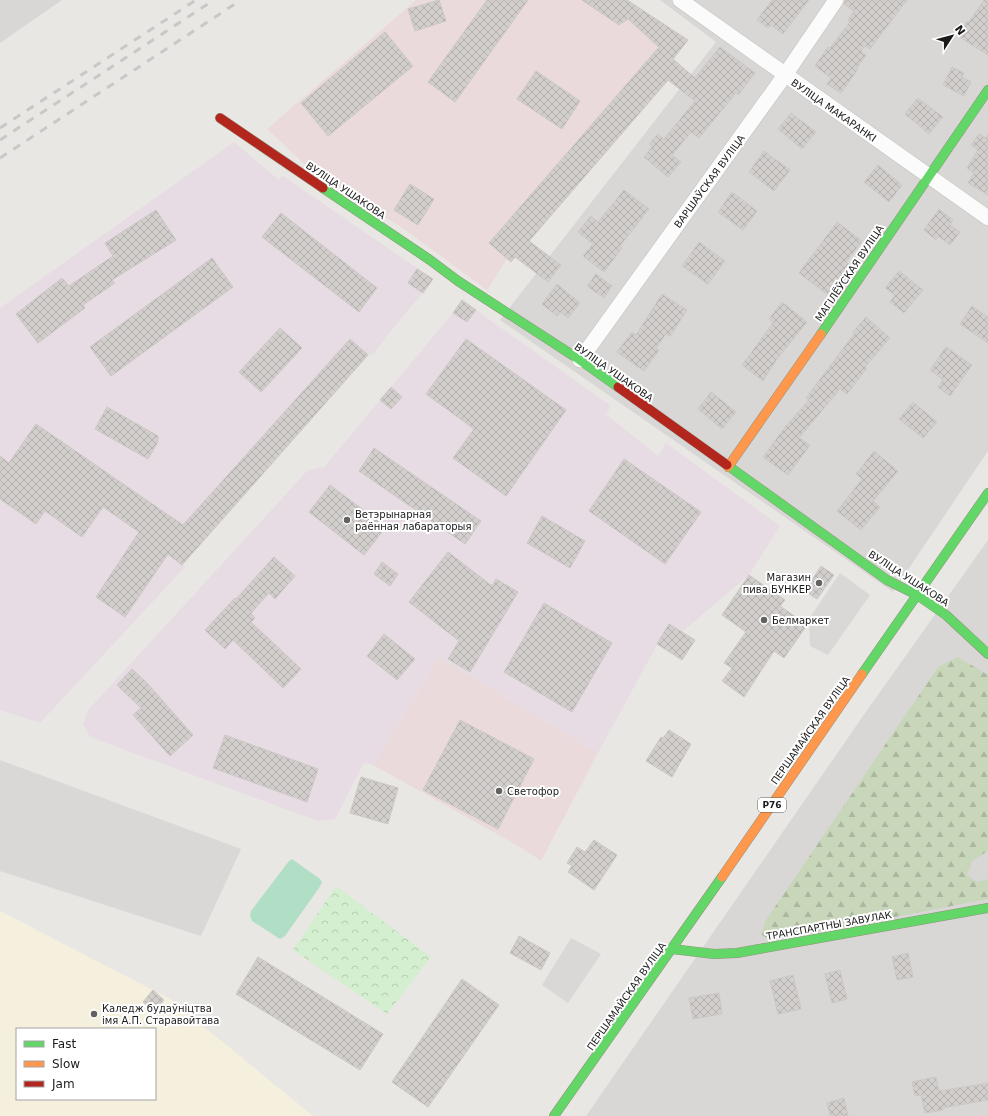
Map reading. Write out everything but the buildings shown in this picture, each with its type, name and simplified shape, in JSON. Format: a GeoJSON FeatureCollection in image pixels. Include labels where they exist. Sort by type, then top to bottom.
{"type":"FeatureCollection","features":[{"type":"Feature","properties":{"kind":"street","name":"ВУЛІЦА МАКАРАНКІ"},"geometry":{"type":"LineString","coordinates":[[680,0],[988,218]]}},
{"type":"Feature","properties":{"kind":"street","name":"ВАРШАЎСКАЯ ВУЛІЦА"},"geometry":{"type":"LineString","coordinates":[[580,360],[785,75],[836,0]]}},
{"type":"Feature","properties":{"kind":"street","name":"МАГІЛЁЎСКАЯ ВУЛІЦА"},"geometry":{"type":"LineString","coordinates":[[728,467],[830,322],[988,90]]}},
{"type":"Feature","properties":{"kind":"street","name":"ВУЛІЦА УШАКОВА"},"geometry":{"type":"LineString","coordinates":[[220,118],[430,260],[458,281],[580,360],[887,580],[917,595],[946,615],[988,654]]}},
{"type":"Feature","properties":{"kind":"street","name":"ПЕРШАМАЙСКАЯ ВУЛІЦА"},"geometry":{"type":"LineString","coordinates":[[554,1116],[672,949],[988,493]]}},
{"type":"Feature","properties":{"kind":"street","name":"ТРАНСПАРТНЫ ЗАВУЛАК"},"geometry":{"type":"LineString","coordinates":[[672,949],[714,954],[737,953],[988,908]]}},
{"type":"Feature","properties":{"kind":"shaded area"},"geometry":{"type":"Polygon","coordinates":[[[0,0],[62,0],[0,43],[0,0]]]}},
{"type":"Feature","properties":{"kind":"shaded area"},"geometry":{"type":"Polygon","coordinates":[[[416,0],[627,0],[688,40],[673,59],[681,66],[511,262],[507,259],[487,290],[401,227],[312,171],[267,129],[416,0]]]}},
{"type":"Feature","properties":{"kind":"shaded area"},"geometry":{"type":"Polygon","coordinates":[[[660,0],[988,0],[988,451],[893,592],[500,320],[716,42],[660,0]]]}},
{"type":"Feature","properties":{"kind":"shaded area"},"geometry":{"type":"Polygon","coordinates":[[[234,142],[279,180],[283,176],[433,279],[373,354],[368,355],[182,564],[185,567],[40,723],[0,710],[0,308],[234,142]]]}},
{"type":"Feature","properties":{"kind":"shaded area"},"geometry":{"type":"Polygon","coordinates":[[[462,300],[611,406],[606,414],[658,456],[666,443],[780,526],[749,575],[682,632],[695,640],[682,660],[657,645],[598,753],[439,657],[373,765],[364,763],[335,819],[318,821],[90,737],[83,724],[88,710],[308,470],[324,467],[453,313],[462,300]]]}},
{"type":"Feature","properties":{"kind":"shaded area"},"geometry":{"type":"Polygon","coordinates":[[[988,540],[988,1116],[586,1116],[870,706],[988,540]]]}},
{"type":"Feature","properties":{"kind":"shaded area"},"geometry":{"type":"Polygon","coordinates":[[[840,573],[870,595],[828,655],[810,646],[809,619],[840,573]]]}},
{"type":"Feature","properties":{"kind":"shaded area"},"geometry":{"type":"Polygon","coordinates":[[[439,657],[598,753],[541,861],[522,848],[373,765],[439,657]]]}},
{"type":"Feature","properties":{"kind":"shaded area"},"geometry":{"type":"Polygon","coordinates":[[[0,760],[241,849],[201,936],[0,871],[0,760]]]}},
{"type":"Feature","properties":{"kind":"shaded area","name":"Каледж будаўніцтва імя А.П. Старавойтава"},"geometry":{"type":"Polygon","coordinates":[[[0,911],[170,999],[313,1116],[0,1116],[0,911]]]}},
{"type":"Feature","properties":{"kind":"shaded area"},"geometry":{"type":"Polygon","coordinates":[[[571,938],[601,954],[568,1003],[542,985],[571,938]]]}},
{"type":"Feature","properties":{"kind":"green space"},"geometry":{"type":"Polygon","coordinates":[[[958,657],[988,675],[988,851],[972,861],[967,875],[977,882],[988,879],[988,899],[770,941],[761,934],[766,920],[938,667],[958,657]]]}},
{"type":"Feature","properties":{"kind":"green space"},"geometry":{"type":"Polygon","coordinates":[[[292,859],[322,882],[285,936],[280,939],[252,921],[250,916],[251,911],[292,859]]]}},
{"type":"Feature","properties":{"kind":"green space"},"geometry":{"type":"Polygon","coordinates":[[[336,886],[431,957],[387,1014],[293,950],[336,886]]]}},
{"type":"Feature","properties":{"kind":"railway"},"geometry":{"type":"LineString","coordinates":[[0,128],[196,0]]}},
{"type":"Feature","properties":{"kind":"railway"},"geometry":{"type":"LineString","coordinates":[[0,140],[214,0]]}},
{"type":"Feature","properties":{"kind":"railway"},"geometry":{"type":"LineString","coordinates":[[0,158],[241,0]]}},
{"type":"Feature","properties":{"kind":"traffic: fast"},"geometry":{"type":"LineString","coordinates":[[821,334],[988,90]]}},
{"type":"Feature","properties":{"kind":"traffic: fast"},"geometry":{"type":"LineString","coordinates":[[323,188],[430,260],[458,281],[580,360],[618,387]]}},
{"type":"Feature","properties":{"kind":"traffic: fast"},"geometry":{"type":"LineString","coordinates":[[727,465],[887,580],[917,595],[946,615],[988,654]]}},
{"type":"Feature","properties":{"kind":"traffic: fast"},"geometry":{"type":"LineString","coordinates":[[862,674],[988,493]]}},
{"type":"Feature","properties":{"kind":"traffic: fast"},"geometry":{"type":"LineString","coordinates":[[554,1116],[722,877]]}},
{"type":"Feature","properties":{"kind":"traffic: fast"},"geometry":{"type":"LineString","coordinates":[[672,949],[714,954],[737,953],[988,908]]}},
{"type":"Feature","properties":{"kind":"traffic: slow"},"geometry":{"type":"LineString","coordinates":[[728,467],[821,334]]}},
{"type":"Feature","properties":{"kind":"traffic: slow"},"geometry":{"type":"LineString","coordinates":[[722,877],[862,674]]}},
{"type":"Feature","properties":{"kind":"traffic: jam"},"geometry":{"type":"LineString","coordinates":[[220,118],[323,188]]}},
{"type":"Feature","properties":{"kind":"traffic: jam"},"geometry":{"type":"LineString","coordinates":[[618,387],[727,465]]}},
{"type":"Feature","properties":{"kind":"place","name":"Ветэрынарная раённая лабараторыя"},"geometry":{"type":"Point","coordinates":[347,520]}},
{"type":"Feature","properties":{"kind":"place","name":"Магазин пива БУНКЕР"},"geometry":{"type":"Point","coordinates":[819,583]}},
{"type":"Feature","properties":{"kind":"place","name":"Белмаркет"},"geometry":{"type":"Point","coordinates":[764,620]}},
{"type":"Feature","properties":{"kind":"place","name":"Светофор"},"geometry":{"type":"Point","coordinates":[499,791]}},
{"type":"Feature","properties":{"kind":"place","name":"Каледж будаўніцтва імя А.П. Старавойтава"},"geometry":{"type":"Point","coordinates":[94,1014]}}]}
